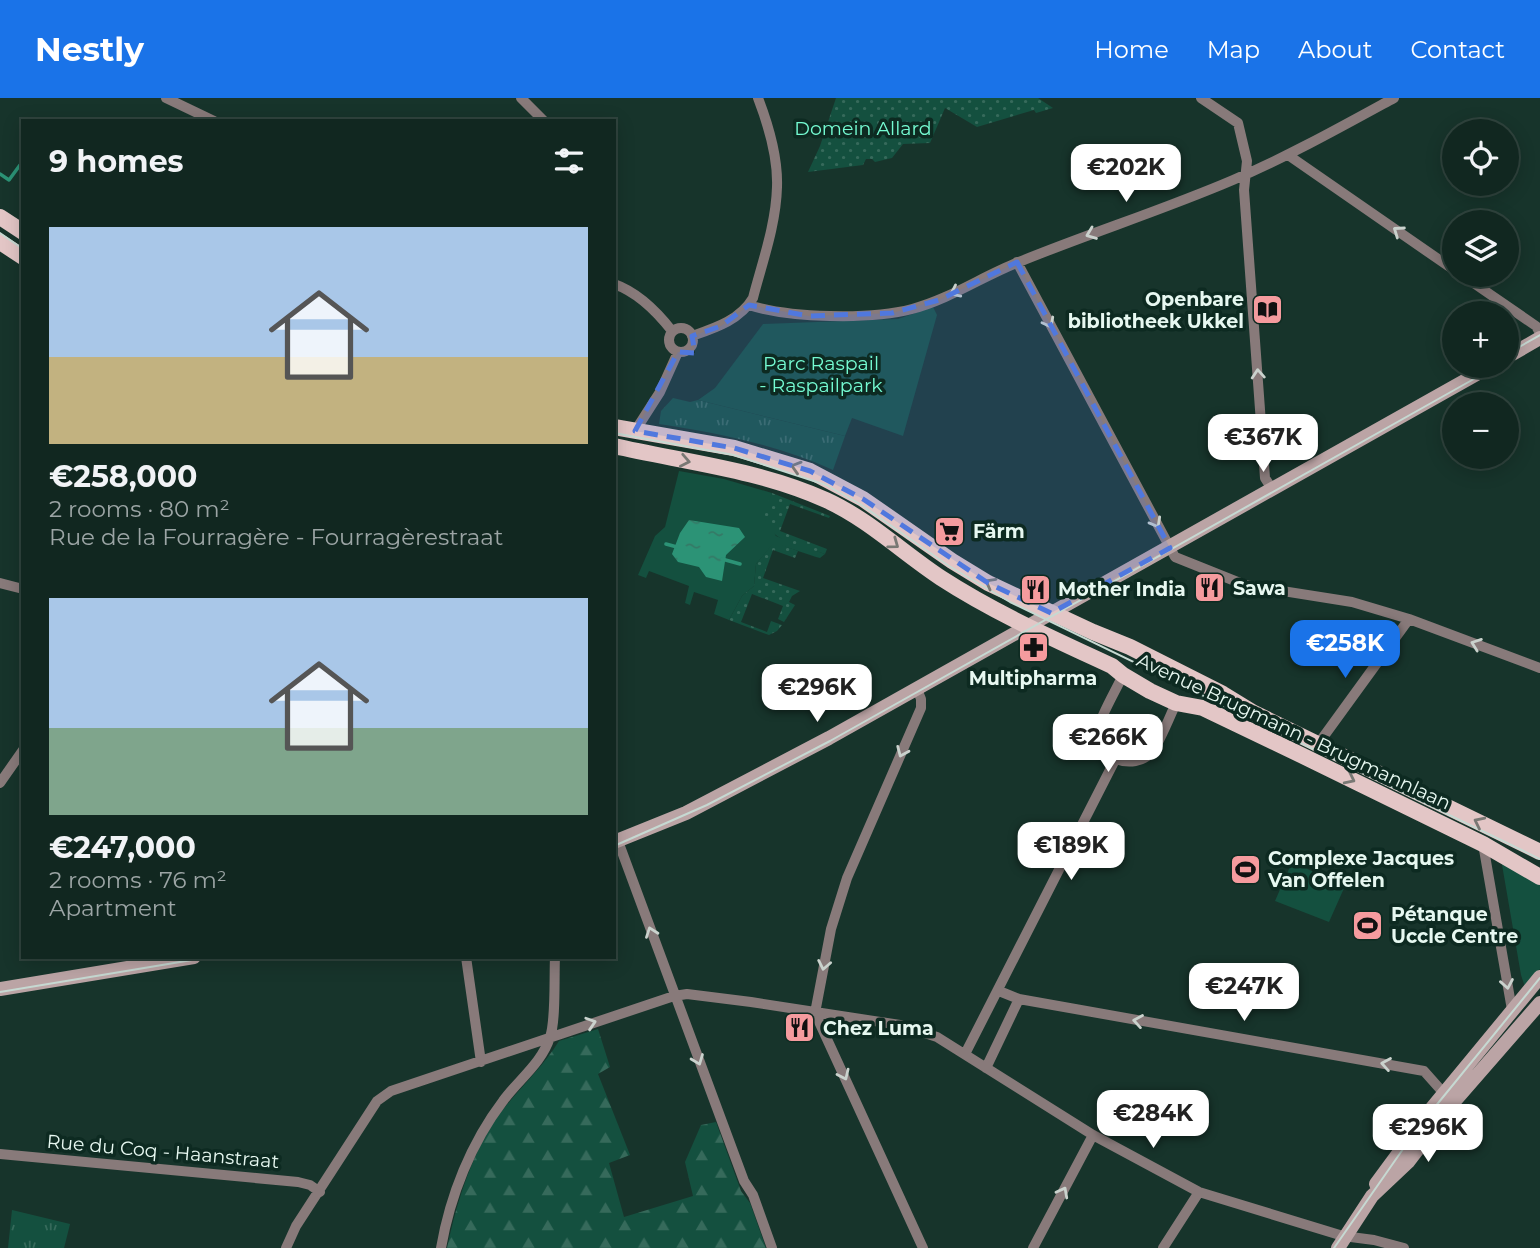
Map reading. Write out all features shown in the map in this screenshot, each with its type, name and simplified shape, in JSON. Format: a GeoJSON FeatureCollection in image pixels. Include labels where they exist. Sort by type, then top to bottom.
{"type":"FeatureCollection","features":[{"type":"Feature","properties":{"kind":"main road"},"geometry":{"type":"LineString","coordinates":[[0,217],[21,231]]}},
{"type":"Feature","properties":{"kind":"main road"},"geometry":{"type":"LineString","coordinates":[[0,242],[21,256]]}},
{"type":"Feature","properties":{"kind":"main road"},"geometry":{"type":"LineString","coordinates":[[1519,350],[1540,338]]}},
{"type":"Feature","properties":{"kind":"main road"},"geometry":{"type":"LineString","coordinates":[[616,842],[706,803],[917,689],[1470,378]]}},
{"type":"Feature","properties":{"kind":"main road","name":"Avenue Brugmann - Brugmannlaan"},"geometry":{"type":"LineString","coordinates":[[616,427],[734,448],[810,471],[863,499],[988,583],[1130,647],[1223,694],[1254,713],[1540,852]]}},
{"type":"Feature","properties":{"kind":"main road","name":"Avenue Brugmann - Brugmannlaan"},"geometry":{"type":"LineString","coordinates":[[616,446],[732,470],[803,490],[829,501],[942,579],[988,606],[1112,666],[1123,675],[1176,703],[1203,708],[1483,844],[1540,877]]}},
{"type":"Feature","properties":{"kind":"main road"},"geometry":{"type":"LineString","coordinates":[[0,989],[182,959]]}},
{"type":"Feature","properties":{"kind":"main road"},"geometry":{"type":"LineString","coordinates":[[1342,1242],[1372,1196],[1408,1162],[1448,1098],[1512,1010],[1540,977]]}},
{"type":"Feature","properties":{"kind":"main road"},"geometry":{"type":"LineString","coordinates":[[1448,1098],[1540,1003]]}},
{"type":"Feature","properties":{"kind":"street"},"geometry":{"type":"LineString","coordinates":[[166,98],[211,119]]}},
{"type":"Feature","properties":{"kind":"street"},"geometry":{"type":"LineString","coordinates":[[521,98],[542,119]]}},
{"type":"Feature","properties":{"kind":"street"},"geometry":{"type":"LineString","coordinates":[[692,335],[721,326],[749,305],[753,298],[769,237],[777,187],[767,122],[758,98]]}},
{"type":"Feature","properties":{"kind":"street"},"geometry":{"type":"LineString","coordinates":[[1201,98],[1238,123],[1247,161],[1244,190],[1265,478],[1272,489]]}},
{"type":"Feature","properties":{"kind":"street"},"geometry":{"type":"LineString","coordinates":[[749,305],[767,311],[808,316],[892,313],[913,309],[939,300],[1017,262],[1246,174],[1288,155],[1394,98]]}},
{"type":"Feature","properties":{"kind":"street"},"geometry":{"type":"LineString","coordinates":[[1288,155],[1442,262]]}},
{"type":"Feature","properties":{"kind":"street"},"geometry":{"type":"LineString","coordinates":[[1017,262],[1175,557],[1245,585],[1352,602],[1409,619],[1540,668]]}},
{"type":"Feature","properties":{"kind":"street"},"geometry":{"type":"LineString","coordinates":[[616,284],[622,286],[660,316],[672,331]]}},
{"type":"Feature","properties":{"kind":"street"},"geometry":{"type":"LineString","coordinates":[[1479,287],[1536,326],[1540,333]]}},
{"type":"Feature","properties":{"kind":"street"},"geometry":{"type":"LineString","coordinates":[[672,331],[683,328],[692,335]]}},
{"type":"Feature","properties":{"kind":"street"},"geometry":{"type":"LineString","coordinates":[[672,331],[669,343],[678,352]]}},
{"type":"Feature","properties":{"kind":"street"},"geometry":{"type":"LineString","coordinates":[[635,431],[660,392],[678,352],[690,348],[692,335]]}},
{"type":"Feature","properties":{"kind":"street"},"geometry":{"type":"LineString","coordinates":[[0,583],[21,588]]}},
{"type":"Feature","properties":{"kind":"street"},"geometry":{"type":"LineString","coordinates":[[1309,759],[1409,619]]}},
{"type":"Feature","properties":{"kind":"street"},"geometry":{"type":"LineString","coordinates":[[1123,675],[1098,730],[1105,752],[1115,760],[1138,761],[1152,752],[1176,703]]}},
{"type":"Feature","properties":{"kind":"street"},"geometry":{"type":"LineString","coordinates":[[917,689],[921,708],[847,878],[831,929],[815,1013],[923,1248]]}},
{"type":"Feature","properties":{"kind":"street"},"geometry":{"type":"LineString","coordinates":[[0,783],[21,753]]}},
{"type":"Feature","properties":{"kind":"street"},"geometry":{"type":"LineString","coordinates":[[965,1054],[1115,760]]}},
{"type":"Feature","properties":{"kind":"street"},"geometry":{"type":"LineString","coordinates":[[616,842],[744,1181],[753,1195],[772,1248]]}},
{"type":"Feature","properties":{"kind":"street"},"geometry":{"type":"LineString","coordinates":[[1483,844],[1512,1010]]}},
{"type":"Feature","properties":{"kind":"street"},"geometry":{"type":"LineString","coordinates":[[466,959],[481,1062]]}},
{"type":"Feature","properties":{"kind":"street"},"geometry":{"type":"LineString","coordinates":[[441,1248],[463,1172],[479,1136],[503,1100],[540,1059],[551,1036],[555,959]]}},
{"type":"Feature","properties":{"kind":"street"},"geometry":{"type":"LineString","coordinates":[[999,990],[1019,999],[1424,1071],[1448,1098]]}},
{"type":"Feature","properties":{"kind":"street"},"geometry":{"type":"LineString","coordinates":[[286,1248],[296,1226],[377,1101],[391,1091],[687,993],[900,1025],[937,1037],[1093,1135],[1199,1192],[1342,1242],[1374,1240],[1404,1248]]}},
{"type":"Feature","properties":{"kind":"street"},"geometry":{"type":"LineString","coordinates":[[986,1068],[1019,999]]}},
{"type":"Feature","properties":{"kind":"street"},"geometry":{"type":"LineString","coordinates":[[1033,1248],[1093,1135]]}},
{"type":"Feature","properties":{"kind":"street","name":"Rue du Coq - Haanstraat"},"geometry":{"type":"LineString","coordinates":[[0,1154],[298,1182],[310,1185],[320,1192]]}},
{"type":"Feature","properties":{"kind":"street"},"geometry":{"type":"LineString","coordinates":[[1163,1248],[1199,1192]]}},
{"type":"Feature","properties":{"kind":"highlighted area"},"geometry":{"type":"Polygon","coordinates":[[[1017,262],[1170,548],[1051,613],[988,583],[863,499],[810,471],[734,448],[635,431],[678,352],[695,353],[692,336],[721,326],[749,305],[809,316],[892,313],[939,300],[1017,262]]]}},
{"type":"Feature","properties":{"kind":"green space","name":"Domein Allard"},"geometry":{"type":"Polygon","coordinates":[[[836,98],[1038,98],[1053,108],[1036,113],[1034,110],[977,127],[945,108],[930,143],[903,144],[892,158],[875,162],[866,159],[863,165],[808,172],[836,98]]]}},
{"type":"Feature","properties":{"kind":"green space","name":"Parc Raspail - Raspailpark"},"geometry":{"type":"Polygon","coordinates":[[[933,307],[937,315],[903,436],[852,418],[845,436],[698,400],[715,388],[763,324],[898,319],[933,307]]]}},
{"type":"Feature","properties":{"kind":"green space"},"geometry":{"type":"Polygon","coordinates":[[[673,398],[690,402],[698,400],[845,436],[833,470],[748,441],[659,424],[661,411],[673,398]]]}},
{"type":"Feature","properties":{"kind":"green space"},"geometry":{"type":"Polygon","coordinates":[[[679,471],[724,479],[772,493],[765,519],[776,536],[825,554],[820,558],[774,543],[756,564],[754,586],[742,596],[729,620],[714,614],[718,600],[694,592],[690,605],[685,603],[689,586],[649,571],[646,578],[638,575],[655,536],[665,527],[679,471]]]}},
{"type":"Feature","properties":{"kind":"green space"},"geometry":{"type":"Polygon","coordinates":[[[772,493],[830,516],[829,518],[790,504],[780,531],[827,549],[825,554],[774,534],[765,520],[772,493]]]}},
{"type":"Feature","properties":{"kind":"green space"},"geometry":{"type":"Polygon","coordinates":[[[774,542],[798,551],[795,558],[773,550],[763,578],[800,591],[792,596],[789,602],[795,605],[784,622],[778,619],[783,606],[752,594],[741,622],[767,632],[771,621],[782,625],[769,635],[729,620],[742,596],[754,586],[756,564],[774,542]]]}},
{"type":"Feature","properties":{"kind":"green space"},"geometry":{"type":"Polygon","coordinates":[[[1501,859],[1540,882],[1540,969],[1525,987],[1521,975],[1501,859]]]}},
{"type":"Feature","properties":{"kind":"green space"},"geometry":{"type":"Polygon","coordinates":[[[1292,862],[1345,886],[1329,922],[1275,901],[1292,862]]]}},
{"type":"Feature","properties":{"kind":"green space"},"geometry":{"type":"Polygon","coordinates":[[[598,1029],[610,1067],[598,1074],[630,1155],[609,1163],[624,1217],[693,1196],[685,1162],[701,1125],[716,1122],[741,1191],[750,1203],[766,1248],[447,1248],[467,1176],[494,1122],[559,1041],[598,1029]]]}},
{"type":"Feature","properties":{"kind":"green space"},"geometry":{"type":"Polygon","coordinates":[[[12,1210],[70,1224],[64,1248],[8,1248],[12,1210]]]}},
{"type":"Feature","properties":{"kind":"water"},"geometry":{"type":"Polygon","coordinates":[[[689,520],[739,528],[745,537],[726,555],[722,581],[706,577],[699,567],[678,562],[672,554],[680,533],[689,520]]]}},
{"type":"Feature","properties":{"kind":"waterway"},"geometry":{"type":"LineString","coordinates":[[0,174],[9,180],[20,165]]}},
{"type":"Feature","properties":{"kind":"waterway"},"geometry":{"type":"LineString","coordinates":[[666,544],[677,547]]}},
{"type":"Feature","properties":{"kind":"waterway"},"geometry":{"type":"LineString","coordinates":[[722,559],[740,564]]}},
{"type":"Feature","properties":{"kind":"tram line"},"geometry":{"type":"LineString","coordinates":[[0,233],[21,248]]}},
{"type":"Feature","properties":{"kind":"tram line"},"geometry":{"type":"LineString","coordinates":[[1519,347],[1540,335]]}},
{"type":"Feature","properties":{"kind":"tram line"},"geometry":{"type":"LineString","coordinates":[[616,845],[707,805],[830,741],[1476,378]]}},
{"type":"Feature","properties":{"kind":"tram line"},"geometry":{"type":"LineString","coordinates":[[616,433],[734,455],[826,485],[860,504],[949,566],[1010,602],[1540,859]]}},
{"type":"Feature","properties":{"kind":"tram line"},"geometry":{"type":"LineString","coordinates":[[0,992],[198,959]]}},
{"type":"Feature","properties":{"kind":"tram line"},"geometry":{"type":"LineString","coordinates":[[1334,1248],[1417,1129],[1540,978]]}},
{"type":"Feature","properties":{"kind":"place","name":"Openbare bibliotheek Ukkel"},"geometry":{"type":"Point","coordinates":[1267,310]}},
{"type":"Feature","properties":{"kind":"place","name":"Färm"},"geometry":{"type":"Point","coordinates":[950,531]}},
{"type":"Feature","properties":{"kind":"place","name":"Sawa"},"geometry":{"type":"Point","coordinates":[1210,588]}},
{"type":"Feature","properties":{"kind":"place","name":"Mother India"},"geometry":{"type":"Point","coordinates":[1035,589]}},
{"type":"Feature","properties":{"kind":"place","name":"Multipharma"},"geometry":{"type":"Point","coordinates":[1033,647]}},
{"type":"Feature","properties":{"kind":"place","name":"Complexe Jacques Van Offelen"},"geometry":{"type":"Point","coordinates":[1245,869]}},
{"type":"Feature","properties":{"kind":"place","name":"Pétanque Uccle Centre"},"geometry":{"type":"Point","coordinates":[1368,925]}},
{"type":"Feature","properties":{"kind":"place","name":"Chez Luma"},"geometry":{"type":"Point","coordinates":[800,1028]}}]}
